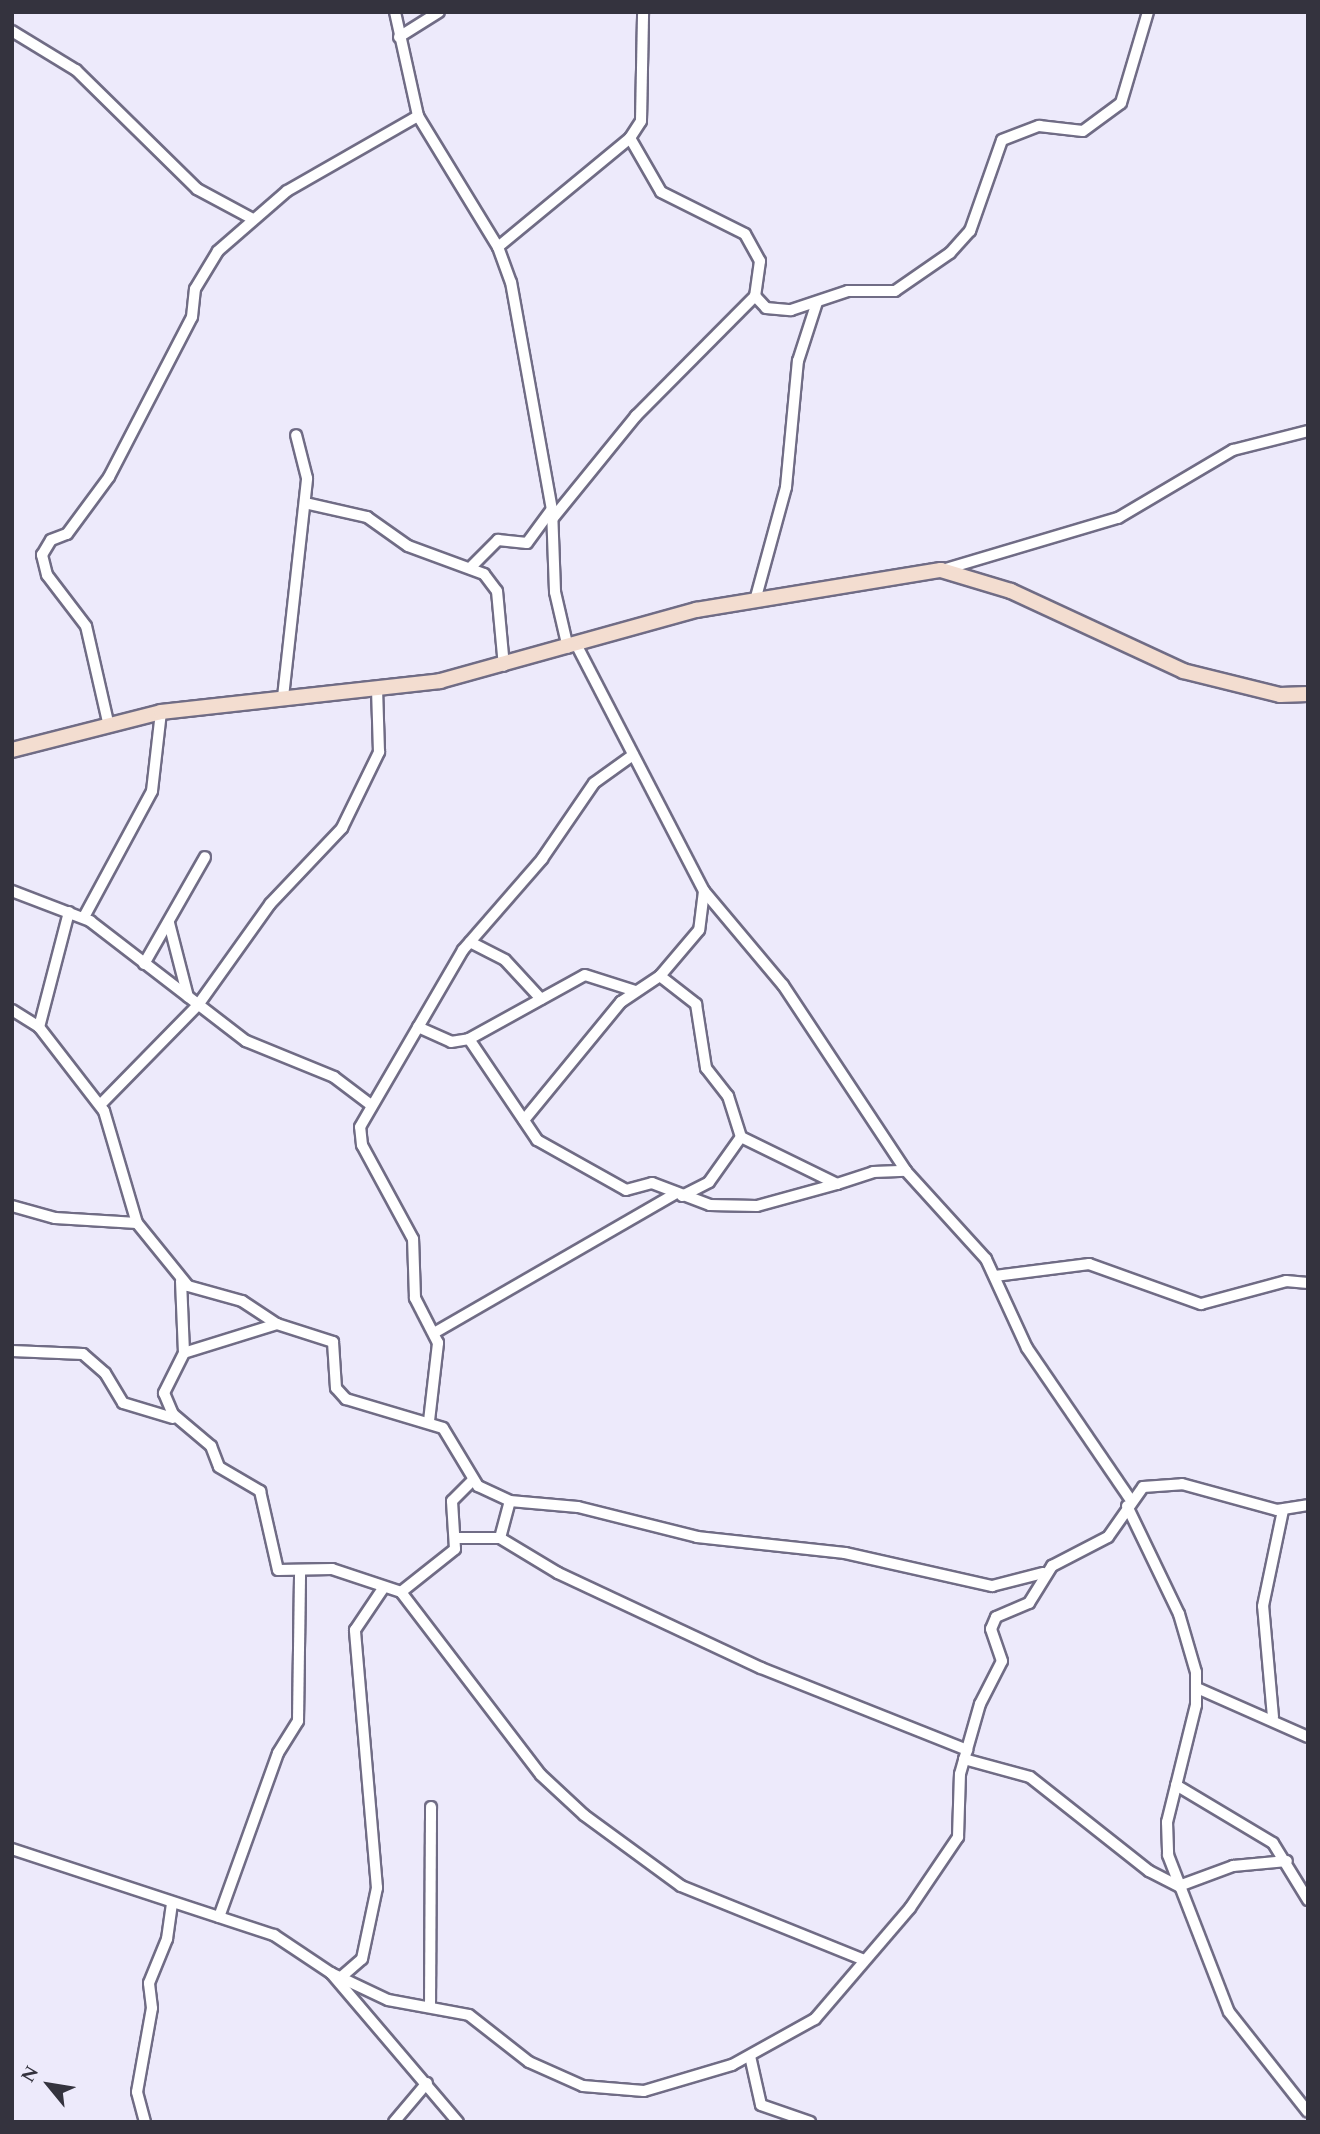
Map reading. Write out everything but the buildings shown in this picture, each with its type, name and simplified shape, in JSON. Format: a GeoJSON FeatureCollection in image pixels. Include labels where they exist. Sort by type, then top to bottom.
{"type":"FeatureCollection","features":[{"type":"Feature","properties":{"kind":"street"},"geometry":{"type":"LineString","coordinates":[[395,12],[418,116],[498,247],[523,335],[552,514],[555,592],[572,647],[633,755],[704,891],[783,985],[906,1171],[995,1276],[1027,1348],[1128,1503],[1180,1614],[1197,1688],[1165,1837],[1179,1886],[1206,1963],[1240,2031],[1308,2112]]}},
{"type":"Feature","properties":{"kind":"street"},"geometry":{"type":"LineString","coordinates":[[399,37],[439,12]]}},
{"type":"Feature","properties":{"kind":"street"},"geometry":{"type":"LineString","coordinates":[[498,247],[630,138],[646,109],[643,12]]}},
{"type":"Feature","properties":{"kind":"street"},"geometry":{"type":"LineString","coordinates":[[755,296],[776,311],[817,302],[848,291],[895,291],[950,253],[979,215],[1002,140],[1039,126],[1083,131],[1108,117],[1127,93],[1148,12]]}},
{"type":"Feature","properties":{"kind":"street"},"geometry":{"type":"LineString","coordinates":[[12,31],[76,70],[197,189],[251,218]]}},
{"type":"Feature","properties":{"kind":"street"},"geometry":{"type":"LineString","coordinates":[[108,722],[86,626],[47,575],[42,555],[105,484],[192,317],[195,289],[216,253],[251,218],[312,175],[418,116]]}},
{"type":"Feature","properties":{"kind":"street"},"geometry":{"type":"LineString","coordinates":[[472,566],[498,540],[527,543],[636,416],[755,296],[760,261],[744,234],[667,197],[630,138]]}},
{"type":"Feature","properties":{"kind":"street"},"geometry":{"type":"LineString","coordinates":[[756,597],[786,486],[799,361],[817,302]]}},
{"type":"Feature","properties":{"kind":"street"},"geometry":{"type":"LineString","coordinates":[[12,750],[108,722],[161,712],[377,688],[505,666],[756,597],[941,570],[1118,518],[1233,450],[1308,431]]}},
{"type":"Feature","properties":{"kind":"street"},"geometry":{"type":"LineString","coordinates":[[283,697],[305,503],[306,472],[296,435]]}},
{"type":"Feature","properties":{"kind":"street"},"geometry":{"type":"LineString","coordinates":[[305,503],[367,517],[408,546],[472,566],[497,591],[505,666]]}},
{"type":"Feature","properties":{"kind":"street"},"geometry":{"type":"LineString","coordinates":[[941,570],[1011,591],[1183,671],[1280,695],[1308,694]]}},
{"type":"Feature","properties":{"kind":"street"},"geometry":{"type":"LineString","coordinates":[[101,1104],[198,1005],[270,904],[321,857],[361,796],[379,752],[377,688]]}},
{"type":"Feature","properties":{"kind":"street"},"geometry":{"type":"LineString","coordinates":[[84,917],[152,792],[161,712]]}},
{"type":"Feature","properties":{"kind":"street"},"geometry":{"type":"LineString","coordinates":[[429,1421],[440,1358],[435,1333],[415,1298],[413,1239],[359,1134],[371,1105],[470,942],[542,859],[594,783],[633,755]]}},
{"type":"Feature","properties":{"kind":"street"},"geometry":{"type":"LineString","coordinates":[[144,964],[205,857]]}},
{"type":"Feature","properties":{"kind":"street"},"geometry":{"type":"LineString","coordinates":[[12,891],[84,917],[246,1041],[334,1077],[371,1105]]}},
{"type":"Feature","properties":{"kind":"street"},"geometry":{"type":"LineString","coordinates":[[524,1120],[635,991],[660,976],[699,930],[704,891]]}},
{"type":"Feature","properties":{"kind":"street"},"geometry":{"type":"LineString","coordinates":[[39,1027],[69,912]]}},
{"type":"Feature","properties":{"kind":"street"},"geometry":{"type":"LineString","coordinates":[[169,923],[188,997]]}},
{"type":"Feature","properties":{"kind":"street"},"geometry":{"type":"LineString","coordinates":[[470,942],[505,960],[541,999]]}},
{"type":"Feature","properties":{"kind":"street"},"geometry":{"type":"LineString","coordinates":[[418,1027],[451,1042],[469,1039],[585,975],[635,991]]}},
{"type":"Feature","properties":{"kind":"street"},"geometry":{"type":"LineString","coordinates":[[660,976],[696,1004],[706,1068],[727,1096],[741,1137],[837,1184]]}},
{"type":"Feature","properties":{"kind":"street"},"geometry":{"type":"LineString","coordinates":[[12,1010],[39,1027],[101,1104],[137,1223],[181,1281],[248,1303],[277,1324],[333,1342],[336,1388],[345,1399],[429,1421],[452,1436],[473,1480],[510,1501],[578,1507],[697,1537],[845,1553],[992,1586],[1043,1573],[1108,1537],[1128,1503],[1143,1487],[1170,1483],[1283,1510],[1308,1505]]}},
{"type":"Feature","properties":{"kind":"street"},"geometry":{"type":"LineString","coordinates":[[469,1039],[541,1143],[626,1190],[652,1183],[710,1205],[757,1206],[873,1172],[906,1171]]}},
{"type":"Feature","properties":{"kind":"street"},"geometry":{"type":"LineString","coordinates":[[435,1333],[679,1194],[709,1182],[741,1137]]}},
{"type":"Feature","properties":{"kind":"street"},"geometry":{"type":"LineString","coordinates":[[12,1206],[55,1218],[137,1223]]}},
{"type":"Feature","properties":{"kind":"street"},"geometry":{"type":"LineString","coordinates":[[995,1276],[1089,1264],[1201,1304],[1286,1281],[1308,1283]]}},
{"type":"Feature","properties":{"kind":"street"},"geometry":{"type":"LineString","coordinates":[[181,1281],[184,1353],[164,1392],[180,1420],[211,1446],[219,1467],[260,1490],[278,1570],[300,1574],[332,1569],[401,1592],[533,1765],[584,1815],[681,1886],[862,1959]]}},
{"type":"Feature","properties":{"kind":"street"},"geometry":{"type":"LineString","coordinates":[[184,1353],[277,1324]]}},
{"type":"Feature","properties":{"kind":"street"},"geometry":{"type":"LineString","coordinates":[[12,1351],[83,1354],[105,1373],[123,1403],[180,1420]]}},
{"type":"Feature","properties":{"kind":"street"},"geometry":{"type":"LineString","coordinates":[[401,1592],[449,1557],[459,1538],[452,1501],[473,1480]]}},
{"type":"Feature","properties":{"kind":"street"},"geometry":{"type":"LineString","coordinates":[[500,1538],[510,1501]]}},
{"type":"Feature","properties":{"kind":"street"},"geometry":{"type":"LineString","coordinates":[[1273,1717],[1263,1606],[1283,1510]]}},
{"type":"Feature","properties":{"kind":"street"},"geometry":{"type":"LineString","coordinates":[[459,1538],[500,1538],[558,1573],[761,1668],[965,1755],[1030,1777],[1149,1871],[1179,1886],[1233,1867],[1287,1861]]}},
{"type":"Feature","properties":{"kind":"street"},"geometry":{"type":"LineString","coordinates":[[12,1849],[274,1935],[335,1975],[388,2000],[469,2015],[528,2062],[583,2086],[658,2089],[750,2056],[807,2026],[862,1959],[910,1908],[958,1838],[965,1755],[1002,1661],[990,1625],[1030,1603],[1043,1573]]}},
{"type":"Feature","properties":{"kind":"street"},"geometry":{"type":"LineString","coordinates":[[219,1917],[278,1753],[298,1721],[300,1574]]}},
{"type":"Feature","properties":{"kind":"street"},"geometry":{"type":"LineString","coordinates":[[335,1975],[362,1959],[377,1888],[355,1630],[384,1587]]}},
{"type":"Feature","properties":{"kind":"street"},"geometry":{"type":"LineString","coordinates":[[1197,1688],[1273,1717],[1308,1737]]}},
{"type":"Feature","properties":{"kind":"street"},"geometry":{"type":"LineString","coordinates":[[1176,1785],[1261,1835],[1287,1861],[1308,1900]]}},
{"type":"Feature","properties":{"kind":"street"},"geometry":{"type":"LineString","coordinates":[[430,2006],[431,1807]]}},
{"type":"Feature","properties":{"kind":"street"},"geometry":{"type":"LineString","coordinates":[[145,2122],[137,2092],[150,2021],[149,1983],[167,1939],[172,1903]]}},
{"type":"Feature","properties":{"kind":"street"},"geometry":{"type":"LineString","coordinates":[[335,1975],[458,2122]]}},
{"type":"Feature","properties":{"kind":"street"},"geometry":{"type":"LineString","coordinates":[[750,2056],[761,2105],[810,2122]]}},
{"type":"Feature","properties":{"kind":"street"},"geometry":{"type":"LineString","coordinates":[[394,2122],[427,2082]]}}]}
